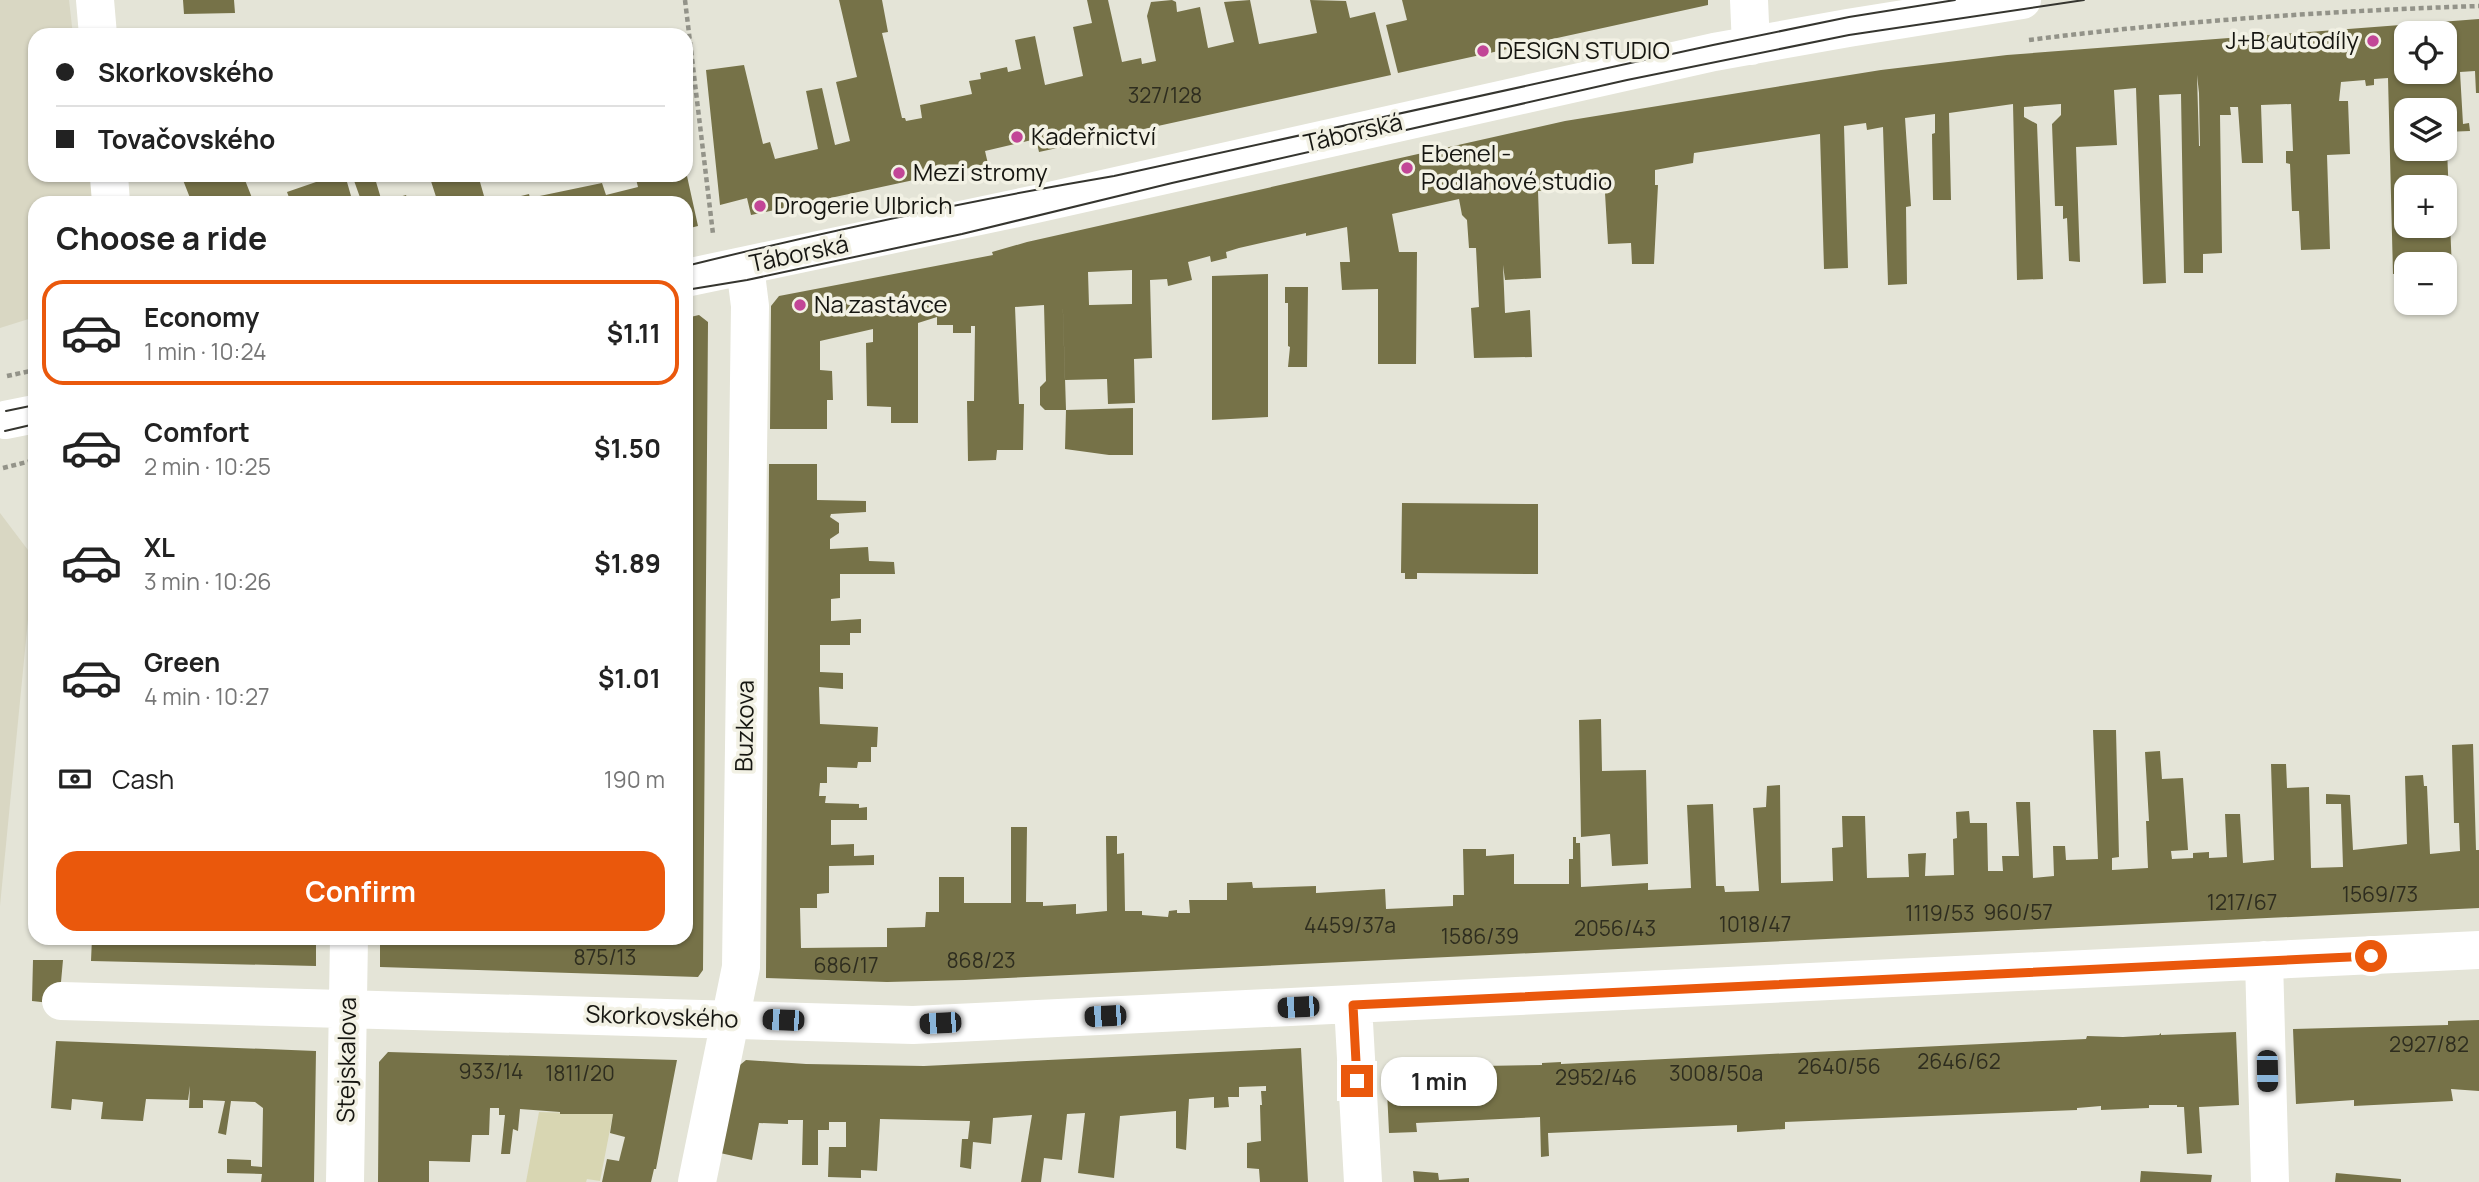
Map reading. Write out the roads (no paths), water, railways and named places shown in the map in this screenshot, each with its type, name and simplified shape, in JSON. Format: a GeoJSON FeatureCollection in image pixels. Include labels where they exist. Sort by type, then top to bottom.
{"type":"FeatureCollection","features":[{"type":"Feature","properties":{"kind":"street"},"geometry":{"type":"LineString","coordinates":[[95,0],[97,28]]}},
{"type":"Feature","properties":{"kind":"street"},"geometry":{"type":"LineString","coordinates":[[1749,0],[1751,46]]}},
{"type":"Feature","properties":{"kind":"street","name":"Táborská"},"geometry":{"type":"LineString","coordinates":[[693,277],[1036,204],[1623,72],[1848,28],[2022,0]]}},
{"type":"Feature","properties":{"kind":"street","name":"Buzkova"},"geometry":{"type":"LineString","coordinates":[[697,1182],[741,967],[750,306],[745,266]]}},
{"type":"Feature","properties":{"kind":"street","name":"Stejskalova"},"geometry":{"type":"LineString","coordinates":[[345,1182],[349,945]]}},
{"type":"Feature","properties":{"kind":"street","name":"Skorkovského"},"geometry":{"type":"LineString","coordinates":[[61,1001],[913,1025],[2479,950]]}},
{"type":"Feature","properties":{"kind":"street"},"geometry":{"type":"LineString","coordinates":[[2264,960],[2270,1182]]}},
{"type":"Feature","properties":{"kind":"street"},"geometry":{"type":"LineString","coordinates":[[1353,1005],[1363,1182]]}},
{"type":"Feature","properties":{"kind":"tram line"},"geometry":{"type":"LineString","coordinates":[[693,264],[900,217],[1114,176],[1713,45],[1849,17],[1955,0]]}},
{"type":"Feature","properties":{"kind":"tram line"},"geometry":{"type":"LineString","coordinates":[[693,289],[747,280],[962,234],[1172,183],[1627,80],[1849,35],[2084,0]]}},
{"type":"Feature","properties":{"kind":"tram line"},"geometry":{"type":"LineString","coordinates":[[6,411],[28,406]]}},
{"type":"Feature","properties":{"kind":"tram line"},"geometry":{"type":"LineString","coordinates":[[5,431],[28,426]]}},
{"type":"Feature","properties":{"kind":"place","name":"J+B autodíly"},"geometry":{"type":"Point","coordinates":[2373,41]}},
{"type":"Feature","properties":{"kind":"place","name":"DESIGN STUDIO"},"geometry":{"type":"Point","coordinates":[1483,51]}},
{"type":"Feature","properties":{"kind":"place","name":"Kadeřnictví"},"geometry":{"type":"Point","coordinates":[1017,137]}},
{"type":"Feature","properties":{"kind":"place","name":"Ebenel - Podlahové studio"},"geometry":{"type":"Point","coordinates":[1407,168]}},
{"type":"Feature","properties":{"kind":"place","name":"Mezi stromy"},"geometry":{"type":"Point","coordinates":[899,173]}},
{"type":"Feature","properties":{"kind":"place","name":"Drogerie Ulbrich"},"geometry":{"type":"Point","coordinates":[760,206]}},
{"type":"Feature","properties":{"kind":"place","name":"Na zastávce"},"geometry":{"type":"Point","coordinates":[800,305]}}]}
